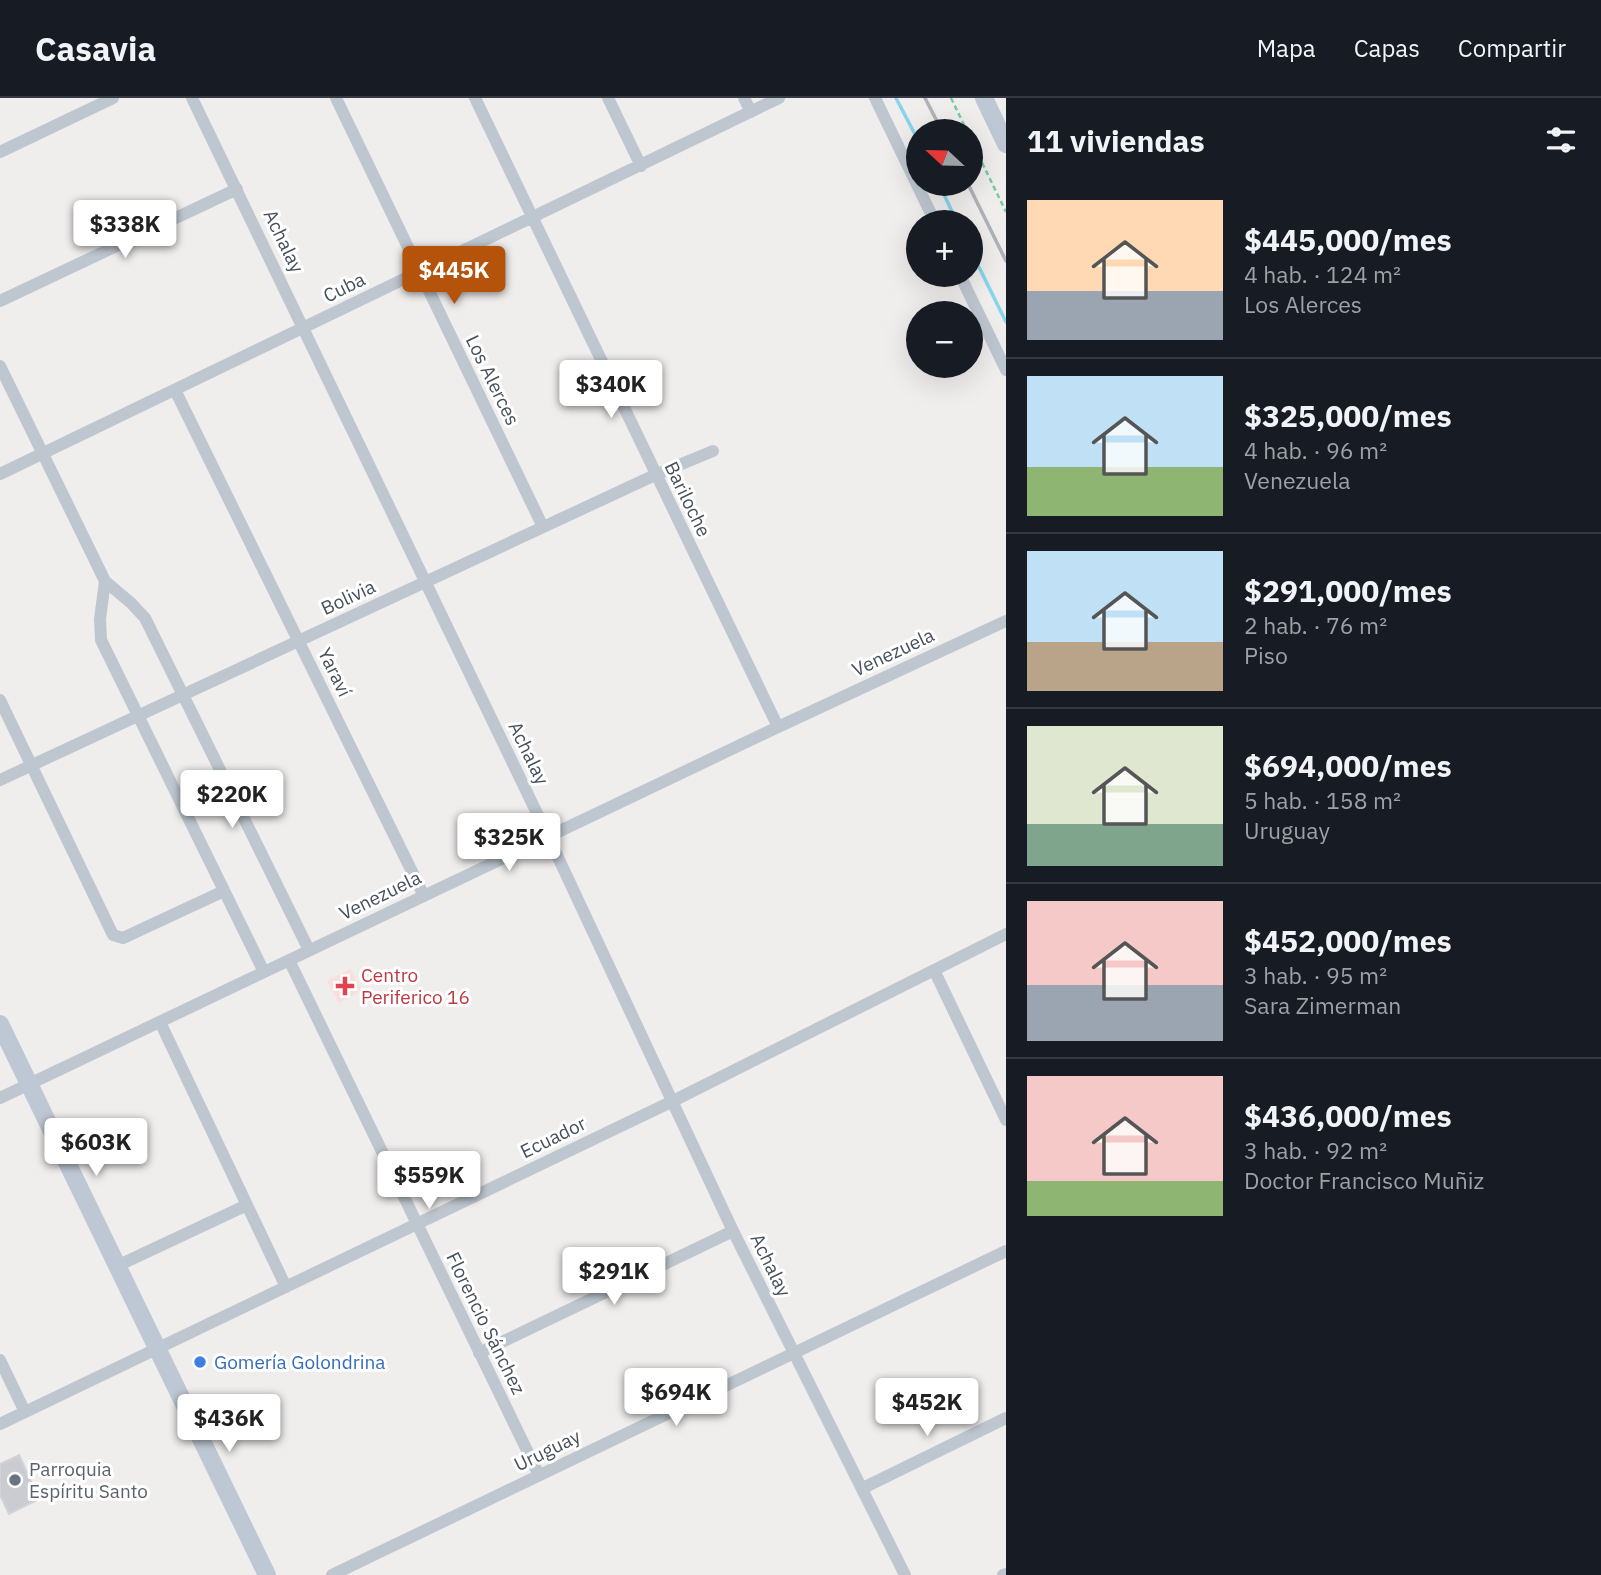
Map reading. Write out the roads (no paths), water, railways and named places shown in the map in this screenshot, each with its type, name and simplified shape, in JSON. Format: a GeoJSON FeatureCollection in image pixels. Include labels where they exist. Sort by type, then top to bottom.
{"type":"FeatureCollection","features":[{"type":"Feature","properties":{"kind":"main road"},"geometry":{"type":"LineString","coordinates":[[984,98],[1006,144]]}},
{"type":"Feature","properties":{"kind":"main road"},"geometry":{"type":"LineString","coordinates":[[0,1024],[267,1575]]}},
{"type":"Feature","properties":{"kind":"street"},"geometry":{"type":"LineString","coordinates":[[0,152],[113,98]]}},
{"type":"Feature","properties":{"kind":"street","name":"Achalay"},"geometry":{"type":"LineString","coordinates":[[192,98],[548,836],[733,1231],[905,1575]]}},
{"type":"Feature","properties":{"kind":"street","name":"Los Alerces"},"geometry":{"type":"LineString","coordinates":[[336,98],[543,527]]}},
{"type":"Feature","properties":{"kind":"street","name":"Bariloche"},"geometry":{"type":"LineString","coordinates":[[475,98],[778,727]]}},
{"type":"Feature","properties":{"kind":"street"},"geometry":{"type":"LineString","coordinates":[[608,98],[641,166]]}},
{"type":"Feature","properties":{"kind":"street"},"geometry":{"type":"LineString","coordinates":[[744,98],[751,112]]}},
{"type":"Feature","properties":{"kind":"street","name":"Cuba"},"geometry":{"type":"LineString","coordinates":[[0,474],[779,98]]}},
{"type":"Feature","properties":{"kind":"street"},"geometry":{"type":"LineString","coordinates":[[875,98],[929,210]]}},
{"type":"Feature","properties":{"kind":"street"},"geometry":{"type":"LineString","coordinates":[[0,301],[237,189]]}},
{"type":"Feature","properties":{"kind":"street"},"geometry":{"type":"LineString","coordinates":[[966,287],[1006,370]]}},
{"type":"Feature","properties":{"kind":"street"},"geometry":{"type":"LineString","coordinates":[[0,366],[105,581],[145,618],[309,950]]}},
{"type":"Feature","properties":{"kind":"street","name":"Yaraví"},"geometry":{"type":"LineString","coordinates":[[175,390],[424,896]]}},
{"type":"Feature","properties":{"kind":"street","name":"Bolivia"},"geometry":{"type":"LineString","coordinates":[[0,780],[655,475],[713,451]]}},
{"type":"Feature","properties":{"kind":"street"},"geometry":{"type":"LineString","coordinates":[[105,581],[100,619],[101,640],[264,972]]}},
{"type":"Feature","properties":{"kind":"street","name":"Venezuela"},"geometry":{"type":"LineString","coordinates":[[0,1098],[1006,621]]}},
{"type":"Feature","properties":{"kind":"street"},"geometry":{"type":"LineString","coordinates":[[0,700],[114,935],[123,938],[224,891]]}},
{"type":"Feature","properties":{"kind":"street","name":"Ecuador"},"geometry":{"type":"LineString","coordinates":[[0,1424],[673,1101],[1006,934]]}},
{"type":"Feature","properties":{"kind":"street","name":"Florencio Sánchez"},"geometry":{"type":"LineString","coordinates":[[289,960],[539,1475]]}},
{"type":"Feature","properties":{"kind":"street"},"geometry":{"type":"LineString","coordinates":[[934,970],[1006,1120]]}},
{"type":"Feature","properties":{"kind":"street"},"geometry":{"type":"LineString","coordinates":[[160,1022],[286,1287]]}},
{"type":"Feature","properties":{"kind":"street"},"geometry":{"type":"LineString","coordinates":[[117,1266],[247,1205]]}},
{"type":"Feature","properties":{"kind":"street"},"geometry":{"type":"LineString","coordinates":[[480,1353],[733,1231]]}},
{"type":"Feature","properties":{"kind":"street","name":"Uruguay"},"geometry":{"type":"LineString","coordinates":[[331,1575],[1006,1251]]}},
{"type":"Feature","properties":{"kind":"street"},"geometry":{"type":"LineString","coordinates":[[0,1360],[25,1412]]}},
{"type":"Feature","properties":{"kind":"street"},"geometry":{"type":"LineString","coordinates":[[863,1488],[1006,1418]]}},
{"type":"Feature","properties":{"kind":"waterway"},"geometry":{"type":"LineString","coordinates":[[896,98],[907,119]]}},
{"type":"Feature","properties":{"kind":"waterway"},"geometry":{"type":"LineString","coordinates":[[945,196],[951,210]]}},
{"type":"Feature","properties":{"kind":"waterway"},"geometry":{"type":"LineString","coordinates":[[983,275],[1006,322]]}},
{"type":"Feature","properties":{"kind":"railway"},"geometry":{"type":"LineString","coordinates":[[925,98],[936,119]]}},
{"type":"Feature","properties":{"kind":"railway"},"geometry":{"type":"LineString","coordinates":[[974,196],[1006,261]]}},
{"type":"Feature","properties":{"kind":"place","name":"Centro Periferico 16"},"geometry":{"type":"Point","coordinates":[345,986]}},
{"type":"Feature","properties":{"kind":"place","name":"Gomería Golondrina"},"geometry":{"type":"Point","coordinates":[200,1362]}},
{"type":"Feature","properties":{"kind":"place","name":"Parroquia Espíritu Santo"},"geometry":{"type":"Point","coordinates":[15,1480]}}]}
